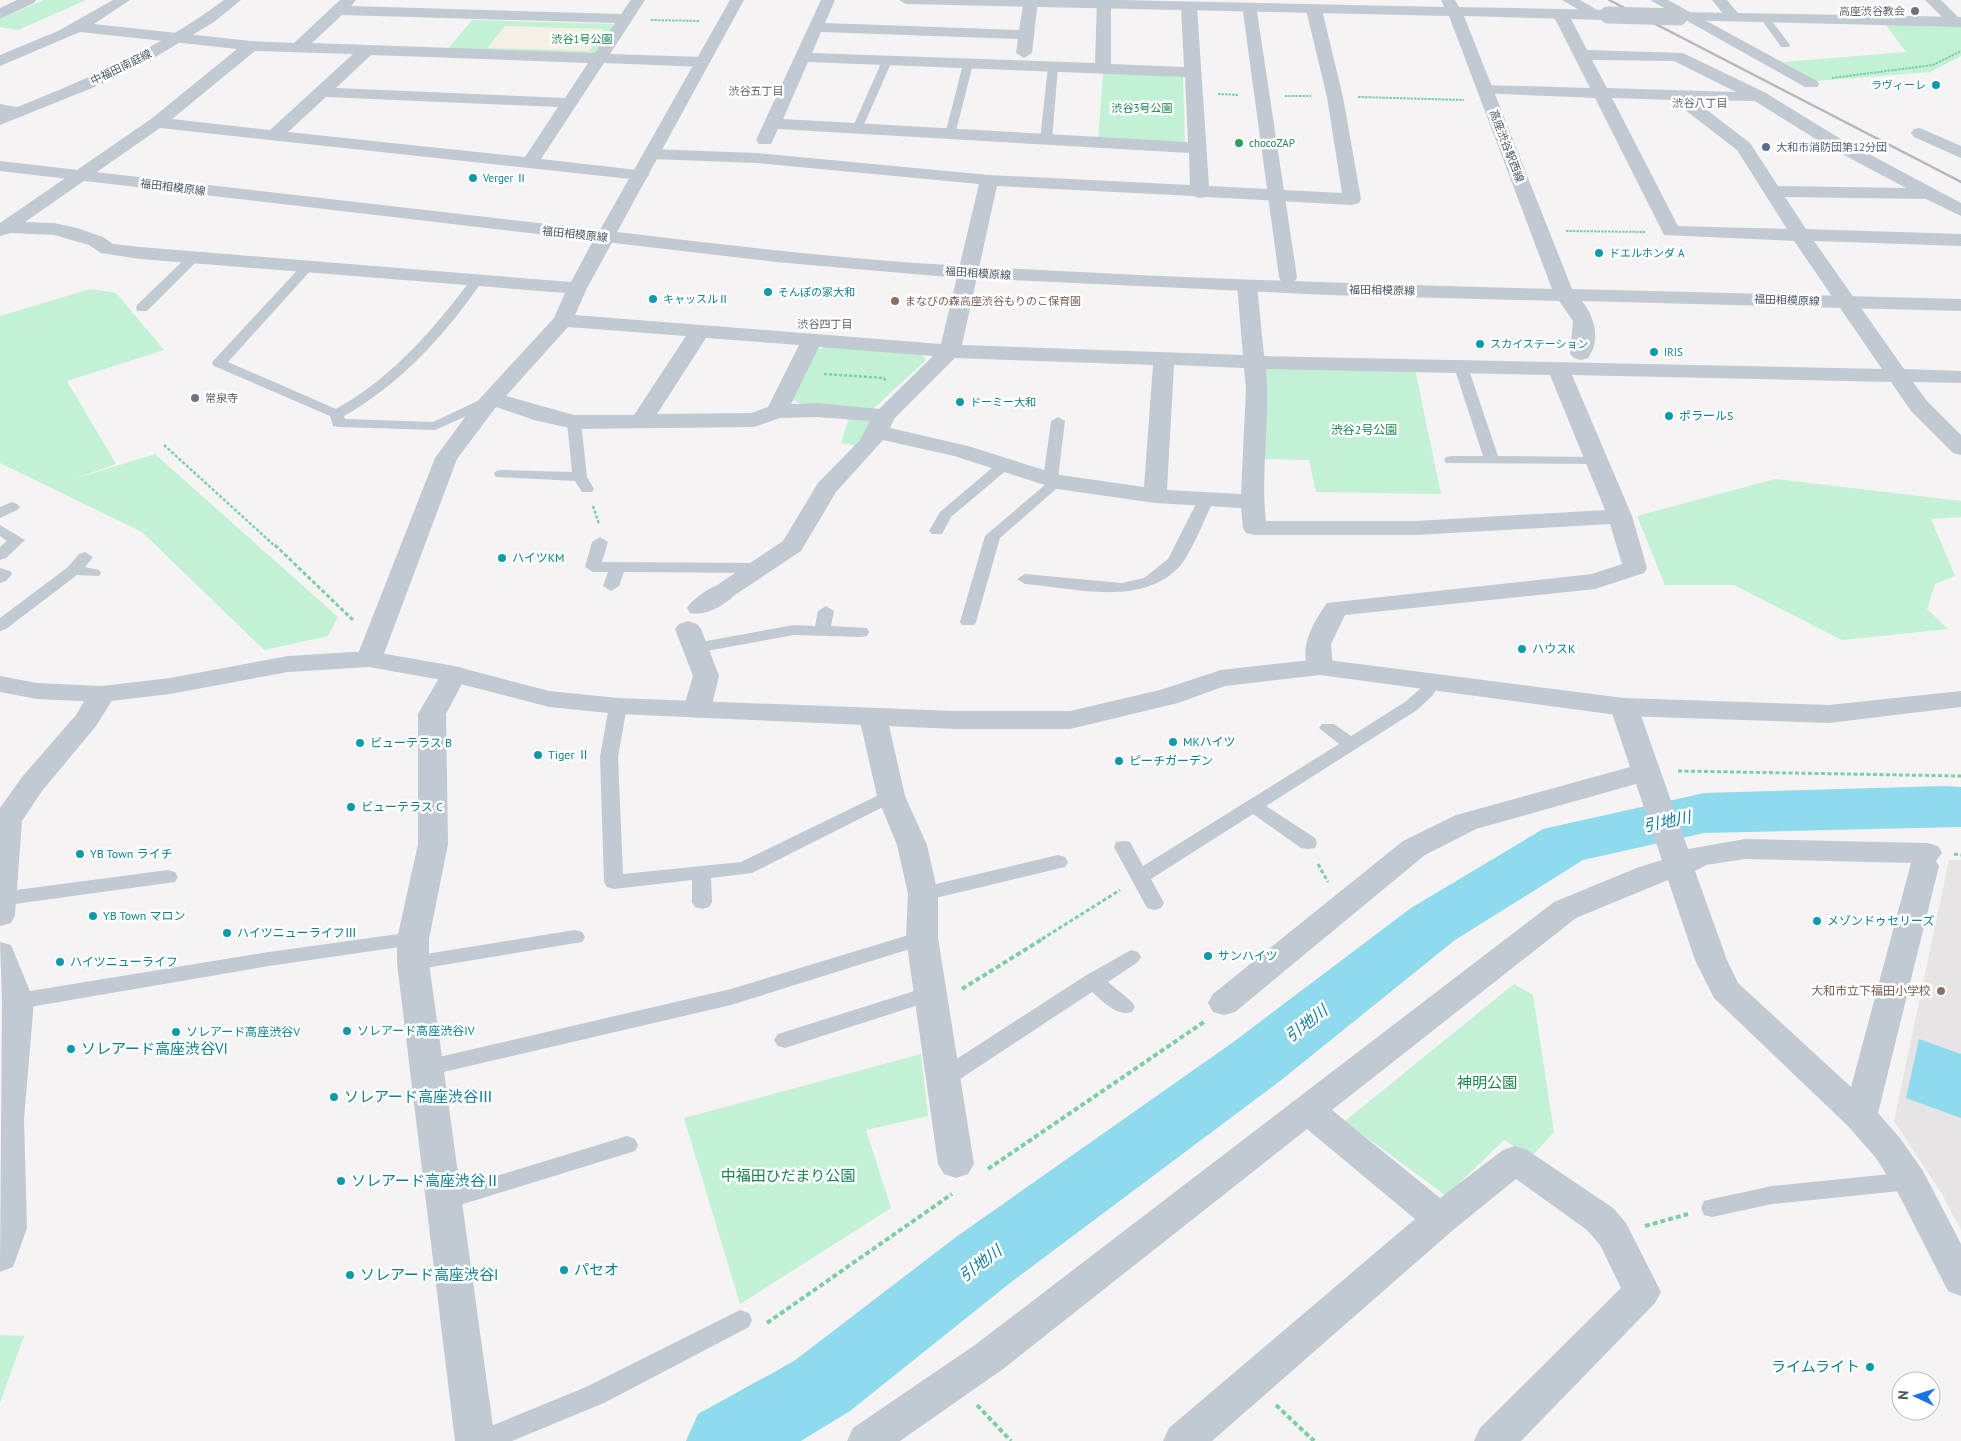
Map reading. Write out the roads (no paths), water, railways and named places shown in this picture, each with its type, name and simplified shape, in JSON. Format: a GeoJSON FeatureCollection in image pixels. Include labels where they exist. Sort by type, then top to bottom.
{"type":"FeatureCollection","features":[{"type":"Feature","properties":{"kind":"street"},"geometry":{"type":"LineString","coordinates":[[0,60],[38,47],[78,27],[123,0]]}},
{"type":"Feature","properties":{"kind":"street"},"geometry":{"type":"LineString","coordinates":[[203,23],[216,0]]}},
{"type":"Feature","properties":{"kind":"street","name":"中福田南庭線"},"geometry":{"type":"LineString","coordinates":[[0,120],[81,86],[178,37],[203,23],[234,0]]}},
{"type":"Feature","properties":{"kind":"street"},"geometry":{"type":"LineString","coordinates":[[203,23],[252,0]]}},
{"type":"Feature","properties":{"kind":"street"},"geometry":{"type":"LineString","coordinates":[[492,15],[505,0]]}},
{"type":"Feature","properties":{"kind":"street"},"geometry":{"type":"LineString","coordinates":[[561,17],[573,0]]}},
{"type":"Feature","properties":{"kind":"street"},"geometry":{"type":"LineString","coordinates":[[529,164],[638,0]]}},
{"type":"Feature","properties":{"kind":"street"},"geometry":{"type":"LineString","coordinates":[[369,659],[446,458],[492,399],[563,320],[577,288],[737,0]]}},
{"type":"Feature","properties":{"kind":"street"},"geometry":{"type":"LineString","coordinates":[[756,158],[828,0]]}},
{"type":"Feature","properties":{"kind":"street"},"geometry":{"type":"LineString","coordinates":[[906,0],[1104,3],[1189,8],[1314,10],[1451,6],[1561,15],[1958,22]]}},
{"type":"Feature","properties":{"kind":"street"},"geometry":{"type":"LineString","coordinates":[[1569,0],[1603,16]]}},
{"type":"Feature","properties":{"kind":"street"},"geometry":{"type":"LineString","coordinates":[[1657,0],[1807,82]]}},
{"type":"Feature","properties":{"kind":"street"},"geometry":{"type":"LineString","coordinates":[[1719,0],[1734,18]]}},
{"type":"Feature","properties":{"kind":"street"},"geometry":{"type":"LineString","coordinates":[[1932,0],[1958,22]]}},
{"type":"Feature","properties":{"kind":"street"},"geometry":{"type":"LineString","coordinates":[[1023,66],[1031,2]]}},
{"type":"Feature","properties":{"kind":"street"},"geometry":{"type":"LineString","coordinates":[[1102,69],[1104,3]]}},
{"type":"Feature","properties":{"kind":"street"},"geometry":{"type":"LineString","coordinates":[[0,5],[23,4]]}},
{"type":"Feature","properties":{"kind":"street"},"geometry":{"type":"LineString","coordinates":[[0,14],[23,4]]}},
{"type":"Feature","properties":{"kind":"street"},"geometry":{"type":"LineString","coordinates":[[299,47],[344,5],[492,15],[626,19]]}},
{"type":"Feature","properties":{"kind":"street","name":"高座渋谷駅西線"},"geometry":{"type":"LineString","coordinates":[[1451,6],[1459,20],[1564,294]]}},
{"type":"Feature","properties":{"kind":"street"},"geometry":{"type":"LineString","coordinates":[[1189,8],[1200,193]]}},
{"type":"Feature","properties":{"kind":"street"},"geometry":{"type":"LineString","coordinates":[[652,154],[756,158],[989,180],[1200,193],[1352,199],[1335,97],[1314,10]]}},
{"type":"Feature","properties":{"kind":"street"},"geometry":{"type":"LineString","coordinates":[[1250,12],[1288,277]]}},
{"type":"Feature","properties":{"kind":"street"},"geometry":{"type":"LineString","coordinates":[[1561,15],[1671,232],[1961,240]]}},
{"type":"Feature","properties":{"kind":"street"},"geometry":{"type":"LineString","coordinates":[[78,27],[251,46],[703,62]]}},
{"type":"Feature","properties":{"kind":"street"},"geometry":{"type":"LineString","coordinates":[[816,27],[1027,35]]}},
{"type":"Feature","properties":{"kind":"street"},"geometry":{"type":"LineString","coordinates":[[3,229],[157,123],[251,46]]}},
{"type":"Feature","properties":{"kind":"street"},"geometry":{"type":"LineString","coordinates":[[274,136],[367,50]]}},
{"type":"Feature","properties":{"kind":"street"},"geometry":{"type":"LineString","coordinates":[[1581,54],[1678,56],[1760,97],[1833,142],[1929,194],[1958,205]]}},
{"type":"Feature","properties":{"kind":"street"},"geometry":{"type":"LineString","coordinates":[[802,57],[1193,72]]}},
{"type":"Feature","properties":{"kind":"street"},"geometry":{"type":"LineString","coordinates":[[1485,90],[1760,97]]}},
{"type":"Feature","properties":{"kind":"street"},"geometry":{"type":"LineString","coordinates":[[322,92],[570,103]]}},
{"type":"Feature","properties":{"kind":"street"},"geometry":{"type":"LineString","coordinates":[[1676,95],[1744,147],[1800,235],[1897,376],[1919,406],[1959,444]]}},
{"type":"Feature","properties":{"kind":"street"},"geometry":{"type":"LineString","coordinates":[[0,109],[21,112]]}},
{"type":"Feature","properties":{"kind":"street"},"geometry":{"type":"LineString","coordinates":[[157,123],[640,175]]}},
{"type":"Feature","properties":{"kind":"street"},"geometry":{"type":"LineString","coordinates":[[772,124],[1198,148]]}},
{"type":"Feature","properties":{"kind":"street"},"geometry":{"type":"LineString","coordinates":[[1920,134],[1961,153]]}},
{"type":"Feature","properties":{"kind":"street","name":"福田相模原線"},"geometry":{"type":"LineString","coordinates":[[0,166],[776,256],[969,272],[1247,285],[1961,305]]}},
{"type":"Feature","properties":{"kind":"street"},"geometry":{"type":"LineString","coordinates":[[697,709],[706,676],[694,628],[730,588],[792,546],[826,488],[886,417],[950,351],[989,180]]}},
{"type":"Feature","properties":{"kind":"street"},"geometry":{"type":"LineString","coordinates":[[1772,190],[1929,194]]}},
{"type":"Feature","properties":{"kind":"street"},"geometry":{"type":"LineString","coordinates":[[3,229],[54,229],[77,234],[96,241],[108,249],[577,288]]}},
{"type":"Feature","properties":{"kind":"street"},"geometry":{"type":"LineString","coordinates":[[1247,285],[1257,388],[1252,500],[1255,528],[1416,528],[1620,516]]}},
{"type":"Feature","properties":{"kind":"street"},"geometry":{"type":"LineString","coordinates":[[1564,294],[1564,319],[1584,361]]}},
{"type":"Feature","properties":{"kind":"street"},"geometry":{"type":"LineString","coordinates":[[563,320],[950,351],[1164,360],[1558,368],[1584,361],[1897,376],[1961,377]]}},
{"type":"Feature","properties":{"kind":"street"},"geometry":{"type":"LineString","coordinates":[[642,420],[700,331]]}},
{"type":"Feature","properties":{"kind":"street"},"geometry":{"type":"LineString","coordinates":[[777,411],[812,340]]}},
{"type":"Feature","properties":{"kind":"street"},"geometry":{"type":"LineString","coordinates":[[1155,496],[1164,360]]}},
{"type":"Feature","properties":{"kind":"street"},"geometry":{"type":"LineString","coordinates":[[1320,667],[1318,644],[1336,608],[1595,582],[1635,568],[1620,516],[1595,461],[1558,368]]}},
{"type":"Feature","properties":{"kind":"street"},"geometry":{"type":"LineString","coordinates":[[492,399],[542,415],[574,422],[754,420],[777,411],[817,410],[886,417],[960,451],[1053,481],[1155,496],[1206,500],[1252,500]]}},
{"type":"Feature","properties":{"kind":"street"},"geometry":{"type":"LineString","coordinates":[[0,684],[37,690],[102,694],[170,686],[288,664],[369,659],[454,674],[549,699],[618,706],[955,720],[1070,720],[1168,697],[1221,678],[1320,667],[1432,680],[1624,707],[1829,714],[1961,699]]}},
{"type":"Feature","properties":{"kind":"street"},"geometry":{"type":"LineString","coordinates":[[454,674],[432,714],[433,844],[413,951],[426,1068],[475,1441]]}},
{"type":"Feature","properties":{"kind":"street"},"geometry":{"type":"LineString","coordinates":[[1,907],[3,854],[7,820],[32,784],[86,720],[102,694]]}},
{"type":"Feature","properties":{"kind":"street"},"geometry":{"type":"LineString","coordinates":[[1624,707],[1646,777],[1677,859],[1711,960],[1725,990],[1860,1116],[1888,1148],[1910,1181],[1961,1280]]}},
{"type":"Feature","properties":{"kind":"street"},"geometry":{"type":"LineString","coordinates":[[873,717],[891,796],[912,845],[924,894],[922,938],[931,1001],[943,1079],[966,1175]]}},
{"type":"Feature","properties":{"kind":"street"},"geometry":{"type":"LineString","coordinates":[[1224,1003],[1414,848],[1466,822],[1646,777]]}},
{"type":"Feature","properties":{"kind":"street"},"geometry":{"type":"LineString","coordinates":[[867,1441],[989,1357],[1565,910],[1650,874],[1677,859],[1745,849],[1925,859],[1860,1116]]}},
{"type":"Feature","properties":{"kind":"street"},"geometry":{"type":"LineString","coordinates":[[0,952],[18,1001],[3,1119],[9,1228],[0,1256]]}},
{"type":"Feature","properties":{"kind":"street"},"geometry":{"type":"LineString","coordinates":[[1308,1110],[1440,1220]]}},
{"type":"Feature","properties":{"kind":"street"},"geometry":{"type":"LineString","coordinates":[[1183,1441],[1440,1220],[1515,1160],[1600,1220],[1612,1234],[1642,1292],[1494,1441]]}},
{"type":"Feature","properties":{"kind":"lane"},"geometry":{"type":"LineString","coordinates":[[1766,19],[1785,46]]}},
{"type":"Feature","properties":{"kind":"lane"},"geometry":{"type":"LineString","coordinates":[[857,129],[887,60]]}},
{"type":"Feature","properties":{"kind":"lane"},"geometry":{"type":"LineString","coordinates":[[950,134],[968,64]]}},
{"type":"Feature","properties":{"kind":"lane"},"geometry":{"type":"LineString","coordinates":[[1046,140],[1053,67]]}},
{"type":"Feature","properties":{"kind":"lane"},"geometry":{"type":"LineString","coordinates":[[142,308],[194,257]]}},
{"type":"Feature","properties":{"kind":"lane"},"geometry":{"type":"LineString","coordinates":[[308,266],[219,363],[337,414],[358,404],[413,357],[445,325],[478,280]]}},
{"type":"Feature","properties":{"kind":"lane"},"geometry":{"type":"LineString","coordinates":[[1461,367],[1492,460]]}},
{"type":"Feature","properties":{"kind":"lane"},"geometry":{"type":"LineString","coordinates":[[337,414],[338,424],[435,426],[492,399]]}},
{"type":"Feature","properties":{"kind":"lane"},"geometry":{"type":"LineString","coordinates":[[968,622],[993,536],[1053,481],[1058,421]]}},
{"type":"Feature","properties":{"kind":"lane"},"geometry":{"type":"LineString","coordinates":[[501,474],[530,475],[583,483],[574,422]]}},
{"type":"Feature","properties":{"kind":"lane"},"geometry":{"type":"LineString","coordinates":[[1451,460],[1595,461]]}},
{"type":"Feature","properties":{"kind":"lane"},"geometry":{"type":"LineString","coordinates":[[937,531],[945,515],[1004,465]]}},
{"type":"Feature","properties":{"kind":"lane"},"geometry":{"type":"LineString","coordinates":[[522,491],[530,475]]}},
{"type":"Feature","properties":{"kind":"lane"},"geometry":{"type":"LineString","coordinates":[[1025,579],[1122,588],[1149,582],[1175,562],[1206,500]]}},
{"type":"Feature","properties":{"kind":"lane"},"geometry":{"type":"LineString","coordinates":[[0,530],[18,540],[0,555]]}},
{"type":"Feature","properties":{"kind":"lane"},"geometry":{"type":"LineString","coordinates":[[600,536],[593,568],[759,568]]}},
{"type":"Feature","properties":{"kind":"lane"},"geometry":{"type":"LineString","coordinates":[[0,626],[74,570],[85,557]]}},
{"type":"Feature","properties":{"kind":"lane"},"geometry":{"type":"LineString","coordinates":[[1060,582],[1064,566]]}},
{"type":"Feature","properties":{"kind":"lane"},"geometry":{"type":"LineString","coordinates":[[611,586],[617,568]]}},
{"type":"Feature","properties":{"kind":"lane"},"geometry":{"type":"LineString","coordinates":[[74,570],[93,573]]}},
{"type":"Feature","properties":{"kind":"lane"},"geometry":{"type":"LineString","coordinates":[[0,573],[4,574],[0,578]]}},
{"type":"Feature","properties":{"kind":"lane"},"geometry":{"type":"LineString","coordinates":[[822,631],[826,611]]}},
{"type":"Feature","properties":{"kind":"lane"},"geometry":{"type":"LineString","coordinates":[[694,628],[860,632]]}},
{"type":"Feature","properties":{"kind":"lane"},"geometry":{"type":"LineString","coordinates":[[1140,877],[1411,706],[1428,690],[1432,680]]}},
{"type":"Feature","properties":{"kind":"lane"},"geometry":{"type":"LineString","coordinates":[[618,706],[609,757],[614,882],[745,868],[891,796]]}},
{"type":"Feature","properties":{"kind":"lane"},"geometry":{"type":"LineString","coordinates":[[1328,728],[1351,744]]}},
{"type":"Feature","properties":{"kind":"lane"},"geometry":{"type":"LineString","coordinates":[[1253,806],[1308,843]]}},
{"type":"Feature","properties":{"kind":"lane"},"geometry":{"type":"LineString","coordinates":[[1123,847],[1154,902]]}},
{"type":"Feature","properties":{"kind":"lane"},"geometry":{"type":"LineString","coordinates":[[924,894],[1058,862]]}},
{"type":"Feature","properties":{"kind":"lane"},"geometry":{"type":"LineString","coordinates":[[701,873],[702,902]]}},
{"type":"Feature","properties":{"kind":"lane"},"geometry":{"type":"LineString","coordinates":[[1,907],[168,877]]}},
{"type":"Feature","properties":{"kind":"lane"},"geometry":{"type":"LineString","coordinates":[[18,1001],[268,959],[413,951],[575,936]]}},
{"type":"Feature","properties":{"kind":"lane"},"geometry":{"type":"LineString","coordinates":[[426,1068],[731,997],[922,938]]}},
{"type":"Feature","properties":{"kind":"lane"},"geometry":{"type":"LineString","coordinates":[[943,1079],[1131,957]]}},
{"type":"Feature","properties":{"kind":"lane"},"geometry":{"type":"LineString","coordinates":[[1092,981],[1125,1007]]}},
{"type":"Feature","properties":{"kind":"lane"},"geometry":{"type":"LineString","coordinates":[[785,1040],[931,1001]]}},
{"type":"Feature","properties":{"kind":"lane"},"geometry":{"type":"LineString","coordinates":[[444,1201],[627,1145]]}},
{"type":"Feature","properties":{"kind":"lane"},"geometry":{"type":"LineString","coordinates":[[1712,1208],[1772,1195],[1910,1181]]}},
{"type":"Feature","properties":{"kind":"lane"},"geometry":{"type":"LineString","coordinates":[[483,1441],[595,1395],[740,1320]]}},
{"type":"Feature","properties":{"kind":"water"},"geometry":{"type":"Polygon","coordinates":[[[1919,1039],[1961,1054],[1961,1118],[1906,1098],[1919,1039]]]}},
{"type":"Feature","properties":{"kind":"waterway","name":"引地川"},"geometry":{"type":"LineString","coordinates":[[727,1441],[822,1386],[983,1260],[1256,1062],[1433,924],[1564,844],[1704,813],[1961,807]]}},
{"type":"Feature","properties":{"kind":"railway"},"geometry":{"type":"LineString","coordinates":[[1609,0],[1961,182]]}},
{"type":"Feature","properties":{"kind":"place","name":"高座渋谷教会"},"geometry":{"type":"Point","coordinates":[1915,11]}},
{"type":"Feature","properties":{"kind":"place","name":"ラヴィーレ"},"geometry":{"type":"Point","coordinates":[1936,85]}},
{"type":"Feature","properties":{"kind":"place","name":"chocoZAP"},"geometry":{"type":"Point","coordinates":[1239,143]}},
{"type":"Feature","properties":{"kind":"place","name":"大和市消防団第12分団"},"geometry":{"type":"Point","coordinates":[1766,147]}},
{"type":"Feature","properties":{"kind":"place","name":"Verger Ⅱ"},"geometry":{"type":"Point","coordinates":[473,178]}},
{"type":"Feature","properties":{"kind":"place","name":"ドエルホンダ A"},"geometry":{"type":"Point","coordinates":[1599,253]}},
{"type":"Feature","properties":{"kind":"place","name":"そんぽの家大和"},"geometry":{"type":"Point","coordinates":[768,292]}},
{"type":"Feature","properties":{"kind":"place","name":"キャッスルⅡ"},"geometry":{"type":"Point","coordinates":[653,299]}},
{"type":"Feature","properties":{"kind":"place","name":"まなびの森高座渋谷もりのこ保育園"},"geometry":{"type":"Point","coordinates":[895,301]}},
{"type":"Feature","properties":{"kind":"place","name":"スカイステーション"},"geometry":{"type":"Point","coordinates":[1480,344]}},
{"type":"Feature","properties":{"kind":"place","name":"IRIS"},"geometry":{"type":"Point","coordinates":[1654,352]}},
{"type":"Feature","properties":{"kind":"place","name":"常泉寺"},"geometry":{"type":"Point","coordinates":[195,398]}},
{"type":"Feature","properties":{"kind":"place","name":"ドーミー大和"},"geometry":{"type":"Point","coordinates":[960,402]}},
{"type":"Feature","properties":{"kind":"place","name":"ポラールS"},"geometry":{"type":"Point","coordinates":[1669,416]}},
{"type":"Feature","properties":{"kind":"place","name":"ハイツKM"},"geometry":{"type":"Point","coordinates":[502,558]}},
{"type":"Feature","properties":{"kind":"place","name":"ハウスK"},"geometry":{"type":"Point","coordinates":[1522,649]}},
{"type":"Feature","properties":{"kind":"place","name":"MKハイツ"},"geometry":{"type":"Point","coordinates":[1173,742]}},
{"type":"Feature","properties":{"kind":"place","name":"ビューテラス B"},"geometry":{"type":"Point","coordinates":[360,743]}},
{"type":"Feature","properties":{"kind":"place","name":"Tiger Ⅱ"},"geometry":{"type":"Point","coordinates":[538,755]}},
{"type":"Feature","properties":{"kind":"place","name":"ピーチガーデン"},"geometry":{"type":"Point","coordinates":[1119,761]}},
{"type":"Feature","properties":{"kind":"place","name":"ビューテラス C"},"geometry":{"type":"Point","coordinates":[351,807]}},
{"type":"Feature","properties":{"kind":"place","name":"YB Town ライチ"},"geometry":{"type":"Point","coordinates":[80,854]}},
{"type":"Feature","properties":{"kind":"place","name":"YB Town マロン"},"geometry":{"type":"Point","coordinates":[93,916]}},
{"type":"Feature","properties":{"kind":"place","name":"メゾンドゥセリーズ"},"geometry":{"type":"Point","coordinates":[1817,921]}},
{"type":"Feature","properties":{"kind":"place","name":"ハイツニューライフⅢ"},"geometry":{"type":"Point","coordinates":[227,933]}},
{"type":"Feature","properties":{"kind":"place","name":"サンハイツ"},"geometry":{"type":"Point","coordinates":[1208,956]}},
{"type":"Feature","properties":{"kind":"place","name":"ハイツニューライフ"},"geometry":{"type":"Point","coordinates":[60,962]}},
{"type":"Feature","properties":{"kind":"place","name":"大和市立下福田小学校"},"geometry":{"type":"Point","coordinates":[1941,991]}},
{"type":"Feature","properties":{"kind":"place","name":"ソレアード高座渋谷IV"},"geometry":{"type":"Point","coordinates":[347,1031]}},
{"type":"Feature","properties":{"kind":"place","name":"ソレアード高座渋谷V"},"geometry":{"type":"Point","coordinates":[176,1032]}},
{"type":"Feature","properties":{"kind":"place","name":"ソレアード高座渋谷VI"},"geometry":{"type":"Point","coordinates":[71,1049]}},
{"type":"Feature","properties":{"kind":"place","name":"ソレアード高座渋谷Ⅲ"},"geometry":{"type":"Point","coordinates":[334,1097]}},
{"type":"Feature","properties":{"kind":"place","name":"ソレアード高座渋谷Ⅱ"},"geometry":{"type":"Point","coordinates":[341,1181]}},
{"type":"Feature","properties":{"kind":"place","name":"パセオ"},"geometry":{"type":"Point","coordinates":[564,1270]}},
{"type":"Feature","properties":{"kind":"place","name":"ソレアード高座渋谷I"},"geometry":{"type":"Point","coordinates":[350,1275]}},
{"type":"Feature","properties":{"kind":"place","name":"ライムライト"},"geometry":{"type":"Point","coordinates":[1870,1367]}},
{"type":"Feature","properties":{"kind":"district","name":"渋谷五丁目"},"geometry":{"type":"Point","coordinates":[756,91]}},
{"type":"Feature","properties":{"kind":"district","name":"渋谷八丁目"},"geometry":{"type":"Point","coordinates":[1700,103]}},
{"type":"Feature","properties":{"kind":"district","name":"渋谷四丁目"},"geometry":{"type":"Point","coordinates":[825,324]}},
{"type":"Feature","properties":{"kind":"park label","name":"渋谷1号公園"},"geometry":{"type":"Point","coordinates":[582,39]}},
{"type":"Feature","properties":{"kind":"park label","name":"渋谷3号公園"},"geometry":{"type":"Point","coordinates":[1142,108]}},
{"type":"Feature","properties":{"kind":"park label","name":"渋谷2号公園"},"geometry":{"type":"Point","coordinates":[1364,430]}},
{"type":"Feature","properties":{"kind":"park label","name":"神明公園"},"geometry":{"type":"Point","coordinates":[1487,1083]}},
{"type":"Feature","properties":{"kind":"park label","name":"中福田ひだまり公園"},"geometry":{"type":"Point","coordinates":[788,1176]}}]}
